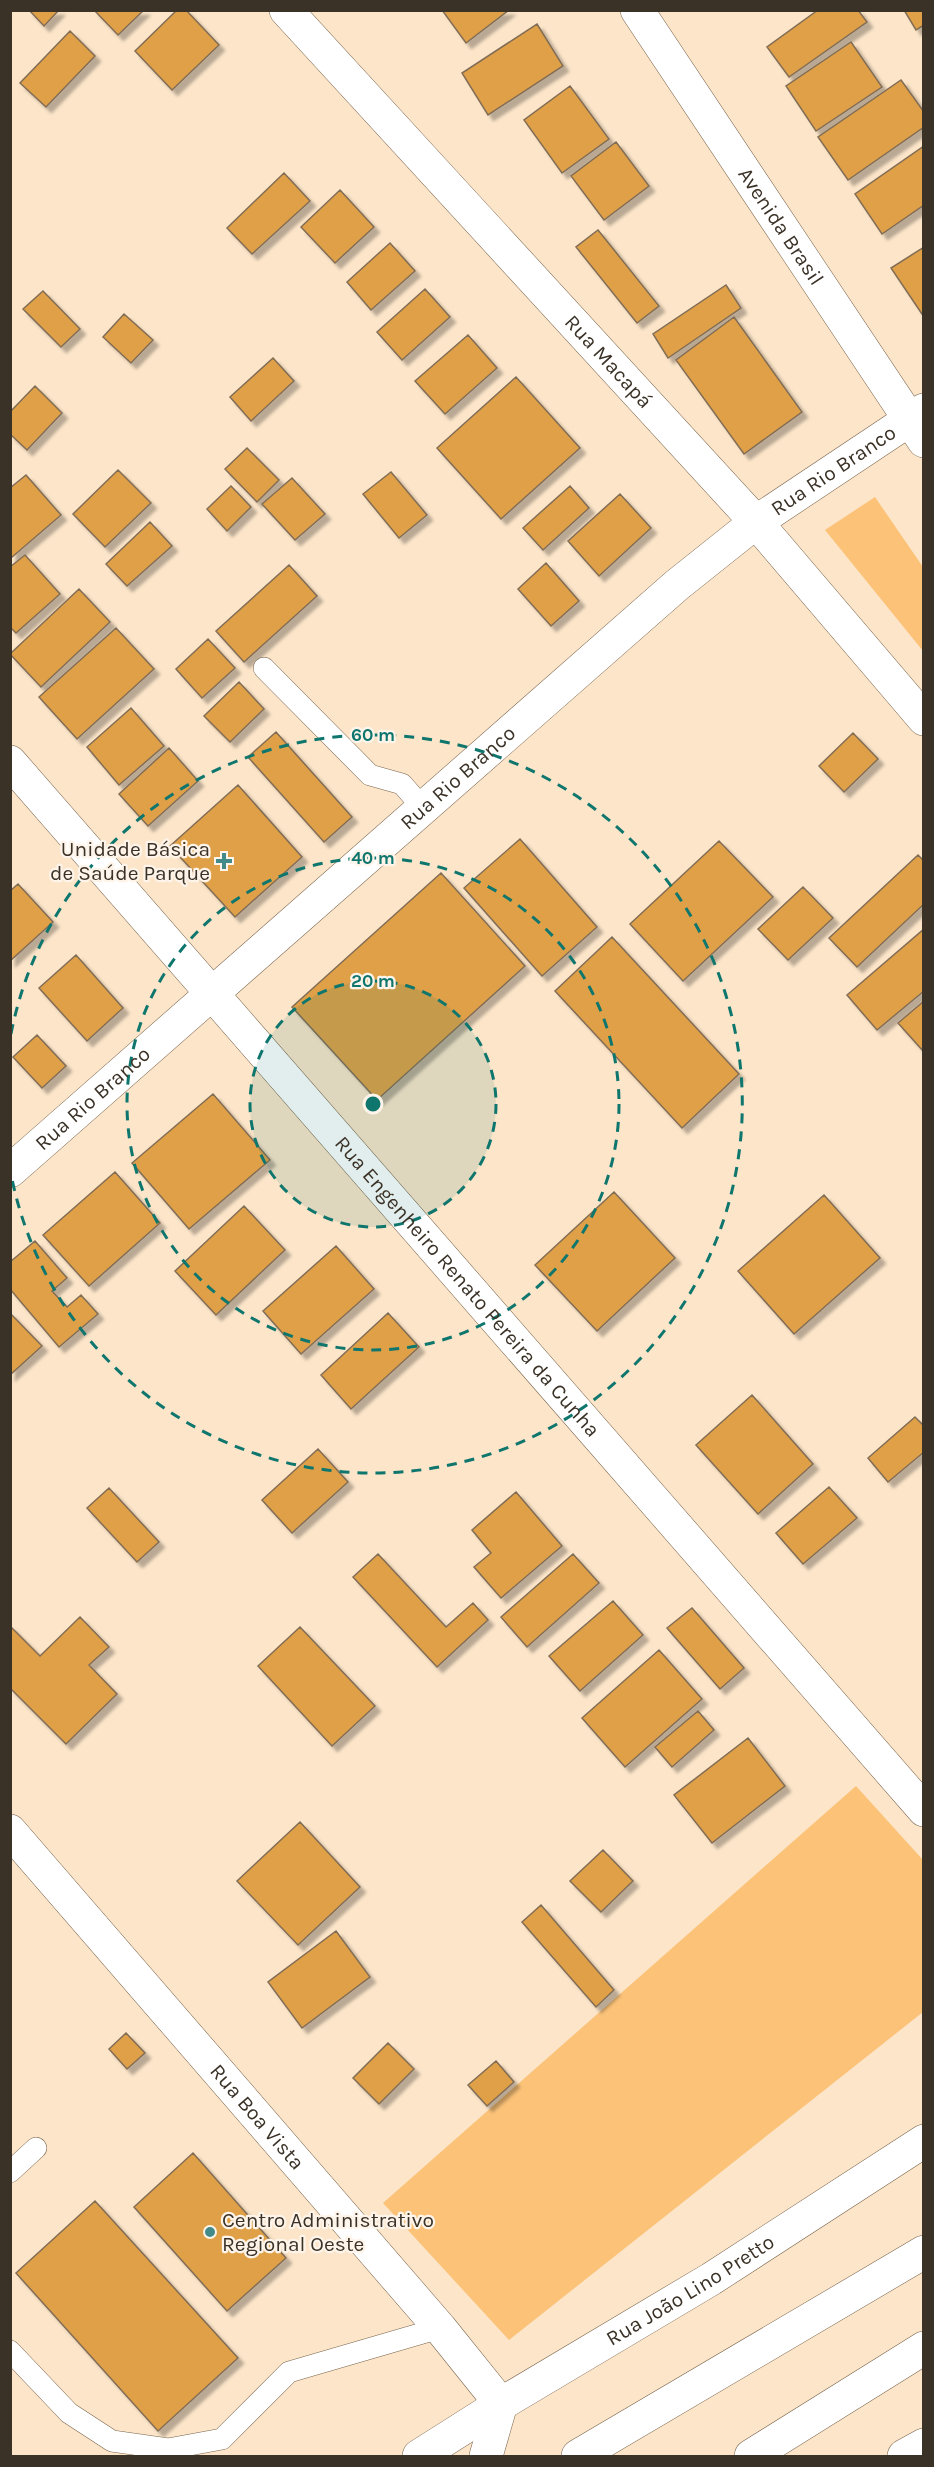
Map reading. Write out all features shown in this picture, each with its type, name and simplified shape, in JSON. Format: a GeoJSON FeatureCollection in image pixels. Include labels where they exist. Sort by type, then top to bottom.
{"type":"FeatureCollection","features":[{"type":"Feature","properties":{"kind":"main road","name":"Rua Macapá"},"geometry":{"type":"LineString","coordinates":[[286,10],[756,522],[924,719]]}},
{"type":"Feature","properties":{"kind":"main road","name":"Avenida Brasil"},"geometry":{"type":"LineString","coordinates":[[637,10],[919,424]]}},
{"type":"Feature","properties":{"kind":"main road","name":"Rua Rio Branco"},"geometry":{"type":"LineString","coordinates":[[10,1171],[677,585],[756,522],[919,424]]}},
{"type":"Feature","properties":{"kind":"main road","name":"Rua Engenheiro Renato Pereira da Cunha"},"geometry":{"type":"LineString","coordinates":[[10,762],[924,1810]]}},
{"type":"Feature","properties":{"kind":"main road","name":"Rua Boa Vista"},"geometry":{"type":"LineString","coordinates":[[10,1831],[440,2328],[501,2403]]}},
{"type":"Feature","properties":{"kind":"main road","name":"Rua João Lino Pretto"},"geometry":{"type":"LineString","coordinates":[[419,2457],[501,2403],[711,2279],[924,2141]]}},
{"type":"Feature","properties":{"kind":"main road"},"geometry":{"type":"LineString","coordinates":[[578,2457],[924,2252]]}},
{"type":"Feature","properties":{"kind":"main road"},"geometry":{"type":"LineString","coordinates":[[751,2457],[924,2348]]}},
{"type":"Feature","properties":{"kind":"main road"},"geometry":{"type":"LineString","coordinates":[[486,2457],[501,2403]]}},
{"type":"Feature","properties":{"kind":"main road"},"geometry":{"type":"LineString","coordinates":[[904,2457],[924,2445]]}},
{"type":"Feature","properties":{"kind":"lane"},"geometry":{"type":"LineString","coordinates":[[264,668],[370,775],[402,784],[423,808]]}},
{"type":"Feature","properties":{"kind":"lane"},"geometry":{"type":"LineString","coordinates":[[10,2172],[36,2148]]}},
{"type":"Feature","properties":{"kind":"lane"},"geometry":{"type":"LineString","coordinates":[[10,2351],[69,2413],[112,2441],[168,2449],[222,2439],[289,2372],[440,2328]]}},
{"type":"Feature","properties":{"kind":"shaded area"},"geometry":{"type":"Polygon","coordinates":[[[875,497],[923,567],[923,651],[825,530],[875,497]]]}},
{"type":"Feature","properties":{"kind":"shaded area"},"geometry":{"type":"Polygon","coordinates":[[[856,1786],[923,1860],[923,2012],[509,2340],[383,2203],[856,1786]]]}},
{"type":"Feature","properties":{"kind":"building"},"geometry":{"type":"Polygon","coordinates":[[[29,10],[59,10],[44,26],[29,10]]]}},
{"type":"Feature","properties":{"kind":"building"},"geometry":{"type":"Polygon","coordinates":[[[94,10],[144,10],[118,35],[94,10]]]}},
{"type":"Feature","properties":{"kind":"building"},"geometry":{"type":"Polygon","coordinates":[[[177,10],[186,10],[219,45],[172,90],[135,51],[177,10]]]}},
{"type":"Feature","properties":{"kind":"building"},"geometry":{"type":"Polygon","coordinates":[[[442,10],[509,10],[466,43],[442,10]]]}},
{"type":"Feature","properties":{"kind":"building"},"geometry":{"type":"Polygon","coordinates":[[[818,10],[858,10],[867,22],[789,77],[767,47],[818,10]]]}},
{"type":"Feature","properties":{"kind":"building"},"geometry":{"type":"Polygon","coordinates":[[[904,10],[924,10],[924,25],[916,30],[904,10]]]}},
{"type":"Feature","properties":{"kind":"building"},"geometry":{"type":"Polygon","coordinates":[[[537,24],[563,66],[488,115],[462,73],[537,24]]]}},
{"type":"Feature","properties":{"kind":"building"},"geometry":{"type":"Polygon","coordinates":[[[70,31],[95,56],[46,107],[20,83],[70,31]]]}},
{"type":"Feature","properties":{"kind":"building"},"geometry":{"type":"Polygon","coordinates":[[[851,42],[882,87],[816,131],[786,86],[851,42]]]}},
{"type":"Feature","properties":{"kind":"building"},"geometry":{"type":"Polygon","coordinates":[[[901,80],[924,112],[924,127],[848,180],[818,137],[901,80]]]}},
{"type":"Feature","properties":{"kind":"building"},"geometry":{"type":"Polygon","coordinates":[[[570,86],[609,139],[562,173],[524,120],[570,86]]]}},
{"type":"Feature","properties":{"kind":"building"},"geometry":{"type":"Polygon","coordinates":[[[616,142],[649,186],[604,220],[571,176],[616,142]]]}},
{"type":"Feature","properties":{"kind":"building"},"geometry":{"type":"Polygon","coordinates":[[[924,146],[924,205],[882,234],[855,194],[924,146]]]}},
{"type":"Feature","properties":{"kind":"building"},"geometry":{"type":"Polygon","coordinates":[[[284,173],[310,201],[252,254],[227,228],[284,173]]]}},
{"type":"Feature","properties":{"kind":"building"},"geometry":{"type":"Polygon","coordinates":[[[340,190],[374,227],[335,263],[301,227],[340,190]]]}},
{"type":"Feature","properties":{"kind":"building"},"geometry":{"type":"Polygon","coordinates":[[[598,230],[659,306],[637,323],[576,247],[598,230]]]}},
{"type":"Feature","properties":{"kind":"building"},"geometry":{"type":"Polygon","coordinates":[[[390,243],[415,271],[371,310],[347,282],[390,243]]]}},
{"type":"Feature","properties":{"kind":"building"},"geometry":{"type":"Polygon","coordinates":[[[924,247],[924,317],[891,268],[924,247]]]}},
{"type":"Feature","properties":{"kind":"building"},"geometry":{"type":"Polygon","coordinates":[[[726,285],[741,308],[668,358],[653,334],[726,285]]]}},
{"type":"Feature","properties":{"kind":"building"},"geometry":{"type":"Polygon","coordinates":[[[425,289],[450,317],[402,360],[377,332],[425,289]]]}},
{"type":"Feature","properties":{"kind":"building"},"geometry":{"type":"Polygon","coordinates":[[[43,291],[80,329],[61,347],[23,309],[43,291]]]}},
{"type":"Feature","properties":{"kind":"building"},"geometry":{"type":"Polygon","coordinates":[[[124,314],[153,340],[131,363],[103,337],[124,314]]]}},
{"type":"Feature","properties":{"kind":"building"},"geometry":{"type":"Polygon","coordinates":[[[734,317],[802,412],[744,454],[676,360],[734,317]]]}},
{"type":"Feature","properties":{"kind":"building"},"geometry":{"type":"Polygon","coordinates":[[[468,335],[497,368],[445,414],[415,381],[468,335]]]}},
{"type":"Feature","properties":{"kind":"building"},"geometry":{"type":"Polygon","coordinates":[[[273,358],[294,381],[251,421],[230,397],[273,358]]]}},
{"type":"Feature","properties":{"kind":"building"},"geometry":{"type":"Polygon","coordinates":[[[516,377],[580,448],[501,519],[437,448],[516,377]]]}},
{"type":"Feature","properties":{"kind":"building"},"geometry":{"type":"Polygon","coordinates":[[[35,386],[62,413],[27,450],[10,434],[10,412],[35,386]]]}},
{"type":"Feature","properties":{"kind":"building"},"geometry":{"type":"Polygon","coordinates":[[[247,448],[279,480],[257,502],[225,469],[247,448]]]}},
{"type":"Feature","properties":{"kind":"building"},"geometry":{"type":"Polygon","coordinates":[[[118,470],[151,503],[105,547],[73,514],[118,470]]]}},
{"type":"Feature","properties":{"kind":"building"},"geometry":{"type":"Polygon","coordinates":[[[391,472],[427,515],[399,538],[363,494],[391,472]]]}},
{"type":"Feature","properties":{"kind":"building"},"geometry":{"type":"Polygon","coordinates":[[[26,475],[61,515],[11,558],[10,488],[26,475]]]}},
{"type":"Feature","properties":{"kind":"building"},"geometry":{"type":"Polygon","coordinates":[[[292,478],[325,514],[295,540],[262,504],[292,478]]]}},
{"type":"Feature","properties":{"kind":"building"},"geometry":{"type":"Polygon","coordinates":[[[231,486],[251,507],[227,531],[207,509],[231,486]]]}},
{"type":"Feature","properties":{"kind":"building"},"geometry":{"type":"Polygon","coordinates":[[[570,486],[589,508],[543,550],[523,528],[570,486]]]}},
{"type":"Feature","properties":{"kind":"building"},"geometry":{"type":"Polygon","coordinates":[[[620,494],[651,528],[599,576],[568,541],[620,494]]]}},
{"type":"Feature","properties":{"kind":"building"},"geometry":{"type":"Polygon","coordinates":[[[150,522],[172,546],[127,586],[106,564],[150,522]]]}},
{"type":"Feature","properties":{"kind":"building"},"geometry":{"type":"Polygon","coordinates":[[[25,555],[60,594],[16,633],[10,627],[10,567],[25,555]]]}},
{"type":"Feature","properties":{"kind":"building"},"geometry":{"type":"Polygon","coordinates":[[[546,563],[579,601],[551,626],[518,589],[546,563]]]}},
{"type":"Feature","properties":{"kind":"building"},"geometry":{"type":"Polygon","coordinates":[[[289,565],[317,596],[244,662],[216,631],[289,565]]]}},
{"type":"Feature","properties":{"kind":"building"},"geometry":{"type":"Polygon","coordinates":[[[79,589],[110,622],[41,687],[10,654],[79,589]]]}},
{"type":"Feature","properties":{"kind":"building"},"geometry":{"type":"Polygon","coordinates":[[[116,628],[154,669],[77,739],[39,697],[116,628]]]}},
{"type":"Feature","properties":{"kind":"building"},"geometry":{"type":"Polygon","coordinates":[[[208,639],[235,668],[202,698],[176,669],[208,639]]]}},
{"type":"Feature","properties":{"kind":"building"},"geometry":{"type":"Polygon","coordinates":[[[239,682],[264,709],[230,742],[204,716],[239,682]]]}},
{"type":"Feature","properties":{"kind":"building"},"geometry":{"type":"Polygon","coordinates":[[[131,708],[164,746],[119,785],[87,747],[131,708]]]}},
{"type":"Feature","properties":{"kind":"building"},"geometry":{"type":"Polygon","coordinates":[[[276,732],[352,817],[324,842],[248,757],[276,732]]]}},
{"type":"Feature","properties":{"kind":"building"},"geometry":{"type":"Polygon","coordinates":[[[853,733],[878,759],[844,792],[819,766],[853,733]]]}},
{"type":"Feature","properties":{"kind":"building"},"geometry":{"type":"Polygon","coordinates":[[[169,748],[198,781],[148,826],[119,794],[169,748]]]}},
{"type":"Feature","properties":{"kind":"building"},"geometry":{"type":"Polygon","coordinates":[[[238,785],[302,857],[235,917],[170,846],[238,785]]]}},
{"type":"Feature","properties":{"kind":"building"},"geometry":{"type":"Polygon","coordinates":[[[520,839],[597,927],[542,976],[464,888],[520,839]]]}},
{"type":"Feature","properties":{"kind":"building"},"geometry":{"type":"Polygon","coordinates":[[[719,841],[773,897],[683,981],[630,924],[719,841]]]}},
{"type":"Feature","properties":{"kind":"building"},"geometry":{"type":"Polygon","coordinates":[[[918,855],[924,861],[924,904],[857,967],[829,938],[918,855]]]}},
{"type":"Feature","properties":{"kind":"building"},"geometry":{"type":"Polygon","coordinates":[[[441,873],[525,966],[377,1100],[292,1007],[441,873]]]}},
{"type":"Feature","properties":{"kind":"building"},"geometry":{"type":"Polygon","coordinates":[[[18,884],[53,922],[10,961],[10,891],[18,884]]]}},
{"type":"Feature","properties":{"kind":"building"},"geometry":{"type":"Polygon","coordinates":[[[803,887],[833,918],[788,960],[758,929],[803,887]]]}},
{"type":"Feature","properties":{"kind":"building"},"geometry":{"type":"Polygon","coordinates":[[[924,929],[924,991],[877,1030],[847,995],[924,929]]]}},
{"type":"Feature","properties":{"kind":"building"},"geometry":{"type":"Polygon","coordinates":[[[612,937],[739,1074],[682,1128],[555,991],[612,937]]]}},
{"type":"Feature","properties":{"kind":"building"},"geometry":{"type":"Polygon","coordinates":[[[76,955],[123,1008],[87,1041],[39,988],[76,955]]]}},
{"type":"Feature","properties":{"kind":"building"},"geometry":{"type":"Polygon","coordinates":[[[924,1001],[924,1052],[898,1023],[924,1001]]]}},
{"type":"Feature","properties":{"kind":"building"},"geometry":{"type":"Polygon","coordinates":[[[37,1035],[66,1066],[42,1088],[13,1057],[37,1035]]]}},
{"type":"Feature","properties":{"kind":"building"},"geometry":{"type":"Polygon","coordinates":[[[213,1094],[270,1160],[189,1229],[132,1163],[213,1094]]]}},
{"type":"Feature","properties":{"kind":"building"},"geometry":{"type":"Polygon","coordinates":[[[115,1172],[160,1223],[89,1286],[43,1235],[115,1172]]]}},
{"type":"Feature","properties":{"kind":"building"},"geometry":{"type":"Polygon","coordinates":[[[614,1192],[675,1258],[597,1331],[535,1265],[614,1192]]]}},
{"type":"Feature","properties":{"kind":"building"},"geometry":{"type":"Polygon","coordinates":[[[824,1195],[880,1258],[794,1334],[738,1271],[824,1195]]]}},
{"type":"Feature","properties":{"kind":"building"},"geometry":{"type":"Polygon","coordinates":[[[244,1206],[285,1250],[216,1315],[175,1271],[244,1206]]]}},
{"type":"Feature","properties":{"kind":"building"},"geometry":{"type":"Polygon","coordinates":[[[35,1241],[67,1278],[52,1291],[67,1307],[81,1295],[98,1314],[59,1347],[10,1289],[10,1262],[35,1241]]]}},
{"type":"Feature","properties":{"kind":"building"},"geometry":{"type":"Polygon","coordinates":[[[336,1246],[374,1289],[301,1354],[263,1311],[336,1246]]]}},
{"type":"Feature","properties":{"kind":"building"},"geometry":{"type":"Polygon","coordinates":[[[10,1313],[42,1346],[10,1375],[10,1313]]]}},
{"type":"Feature","properties":{"kind":"building"},"geometry":{"type":"Polygon","coordinates":[[[388,1313],[419,1347],[351,1409],[321,1375],[388,1313]]]}},
{"type":"Feature","properties":{"kind":"building"},"geometry":{"type":"Polygon","coordinates":[[[752,1395],[813,1464],[758,1514],[696,1445],[752,1395]]]}},
{"type":"Feature","properties":{"kind":"building"},"geometry":{"type":"Polygon","coordinates":[[[915,1417],[924,1426],[924,1452],[888,1482],[868,1458],[915,1417]]]}},
{"type":"Feature","properties":{"kind":"building"},"geometry":{"type":"Polygon","coordinates":[[[318,1449],[348,1482],[292,1533],[262,1500],[318,1449]]]}},
{"type":"Feature","properties":{"kind":"building"},"geometry":{"type":"Polygon","coordinates":[[[829,1487],[857,1518],[803,1564],[776,1533],[829,1487]]]}},
{"type":"Feature","properties":{"kind":"building"},"geometry":{"type":"Polygon","coordinates":[[[109,1488],[159,1542],[137,1562],[87,1508],[109,1488]]]}},
{"type":"Feature","properties":{"kind":"building"},"geometry":{"type":"Polygon","coordinates":[[[516,1492],[562,1546],[501,1598],[474,1567],[491,1553],[472,1530],[516,1492]]]}},
{"type":"Feature","properties":{"kind":"building"},"geometry":{"type":"Polygon","coordinates":[[[378,1554],[446,1627],[473,1603],[488,1620],[437,1667],[353,1577],[378,1554]]]}},
{"type":"Feature","properties":{"kind":"building"},"geometry":{"type":"Polygon","coordinates":[[[573,1554],[599,1583],[527,1647],[501,1617],[573,1554]]]}},
{"type":"Feature","properties":{"kind":"building"},"geometry":{"type":"Polygon","coordinates":[[[613,1601],[643,1635],[580,1691],[549,1656],[613,1601]]]}},
{"type":"Feature","properties":{"kind":"building"},"geometry":{"type":"Polygon","coordinates":[[[692,1608],[744,1668],[720,1689],[667,1628],[692,1608]]]}},
{"type":"Feature","properties":{"kind":"building"},"geometry":{"type":"Polygon","coordinates":[[[80,1617],[109,1647],[89,1665],[117,1694],[66,1744],[10,1688],[10,1626],[40,1656],[80,1617]]]}},
{"type":"Feature","properties":{"kind":"building"},"geometry":{"type":"Polygon","coordinates":[[[300,1627],[375,1706],[332,1746],[258,1666],[300,1627]]]}},
{"type":"Feature","properties":{"kind":"building"},"geometry":{"type":"Polygon","coordinates":[[[659,1650],[702,1699],[625,1767],[582,1718],[659,1650]]]}},
{"type":"Feature","properties":{"kind":"building"},"geometry":{"type":"Polygon","coordinates":[[[698,1711],[714,1730],[672,1767],[655,1747],[698,1711]]]}},
{"type":"Feature","properties":{"kind":"building"},"geometry":{"type":"Polygon","coordinates":[[[748,1738],[785,1786],[712,1843],[674,1795],[748,1738]]]}},
{"type":"Feature","properties":{"kind":"building"},"geometry":{"type":"Polygon","coordinates":[[[300,1822],[360,1887],[298,1945],[237,1881],[300,1822]]]}},
{"type":"Feature","properties":{"kind":"building"},"geometry":{"type":"Polygon","coordinates":[[[603,1850],[633,1881],[601,1912],[570,1881],[603,1850]]]}},
{"type":"Feature","properties":{"kind":"building"},"geometry":{"type":"Polygon","coordinates":[[[541,1905],[614,1990],[596,2007],[522,1922],[541,1905]]]}},
{"type":"Feature","properties":{"kind":"building"},"geometry":{"type":"Polygon","coordinates":[[[336,1931],[370,1977],[302,2028],[268,1982],[336,1931]]]}},
{"type":"Feature","properties":{"kind":"building"},"geometry":{"type":"Polygon","coordinates":[[[126,2033],[145,2053],[127,2069],[109,2049],[126,2033]]]}},
{"type":"Feature","properties":{"kind":"building"},"geometry":{"type":"Polygon","coordinates":[[[388,2043],[414,2069],[379,2104],[353,2078],[388,2043]]]}},
{"type":"Feature","properties":{"kind":"building"},"geometry":{"type":"Polygon","coordinates":[[[496,2061],[514,2082],[487,2106],[468,2085],[496,2061]]]}},
{"type":"Feature","properties":{"kind":"building","name":"Centro Administrativo Regional Oeste"},"geometry":{"type":"Polygon","coordinates":[[[193,2153],[286,2258],[227,2311],[134,2207],[193,2153]]]}},
{"type":"Feature","properties":{"kind":"building"},"geometry":{"type":"Polygon","coordinates":[[[95,2201],[238,2358],[158,2431],[16,2273],[95,2201]]]}},
{"type":"Feature","properties":{"kind":"place","name":"Unidade Básica de Saúde Parque"},"geometry":{"type":"Point","coordinates":[224,861]}},
{"type":"Feature","properties":{"kind":"place","name":"Centro Administrativo Regional Oeste"},"geometry":{"type":"Point","coordinates":[210,2232]}}]}
